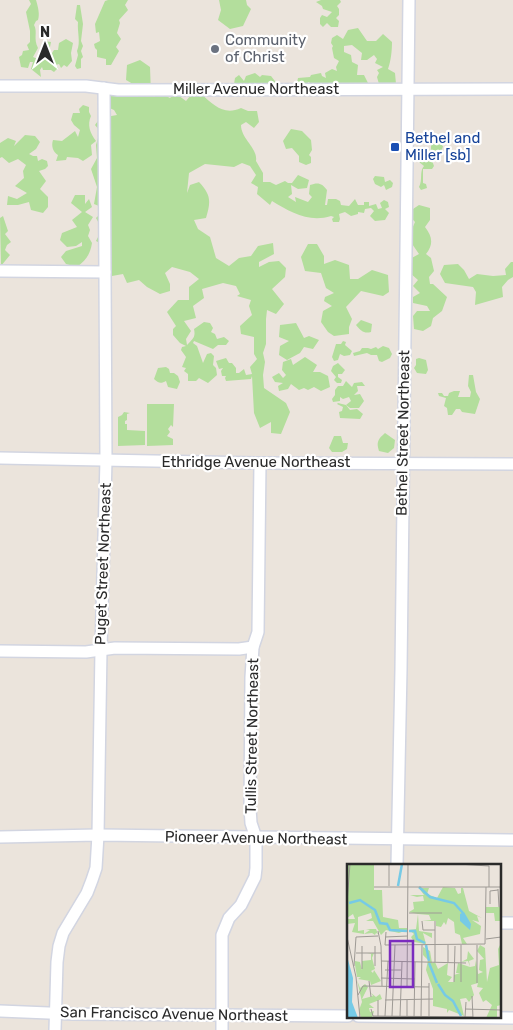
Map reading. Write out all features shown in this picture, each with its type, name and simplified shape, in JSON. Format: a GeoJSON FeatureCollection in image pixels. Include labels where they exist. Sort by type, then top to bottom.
{"type":"FeatureCollection","features":[{"type":"Feature","properties":{"kind":"street","name":"Bethel Street Northeast"},"geometry":{"type":"LineString","coordinates":[[397,864],[409,0]]}},
{"type":"Feature","properties":{"kind":"street","name":"Miller Avenue Northeast"},"geometry":{"type":"LineString","coordinates":[[0,86],[86,86],[118,90],[513,89]]}},
{"type":"Feature","properties":{"kind":"street","name":"Puget Street Northeast"},"geometry":{"type":"LineString","coordinates":[[55,1030],[59,946],[63,933],[87,893],[92,880],[96,868],[98,835],[106,460],[104,88]]}},
{"type":"Feature","properties":{"kind":"street"},"geometry":{"type":"LineString","coordinates":[[0,272],[105,272]]}},
{"type":"Feature","properties":{"kind":"street","name":"Ethridge Avenue Northeast"},"geometry":{"type":"LineString","coordinates":[[0,458],[260,463],[513,464]]}},
{"type":"Feature","properties":{"kind":"street","name":"Tullis Street Northeast"},"geometry":{"type":"LineString","coordinates":[[222,1030],[222,935],[225,926],[241,904],[255,877],[256,838],[250,808],[251,677],[253,647],[258,632],[260,463]]}},
{"type":"Feature","properties":{"kind":"street"},"geometry":{"type":"LineString","coordinates":[[0,651],[86,652],[115,648],[239,649],[253,647]]}},
{"type":"Feature","properties":{"kind":"street","name":"Pioneer Avenue Northeast"},"geometry":{"type":"LineString","coordinates":[[0,837],[98,835],[513,840]]}},
{"type":"Feature","properties":{"kind":"street"},"geometry":{"type":"LineString","coordinates":[[500,923],[513,923]]}},
{"type":"Feature","properties":{"kind":"street","name":"San Francisco Avenue Northeast"},"geometry":{"type":"LineString","coordinates":[[0,1012],[347,1016]]}},
{"type":"Feature","properties":{"kind":"street"},"geometry":{"type":"LineString","coordinates":[[500,1018],[513,1018]]}},
{"type":"Feature","properties":{"kind":"green space"},"geometry":{"type":"Polygon","coordinates":[[[29,0],[36,0],[39,13],[38,20],[34,25],[38,48],[33,57],[38,59],[46,49],[44,41],[51,42],[49,52],[52,53],[54,50],[58,50],[59,43],[66,39],[73,43],[72,61],[67,67],[64,65],[61,68],[59,64],[56,65],[58,68],[54,72],[43,70],[42,67],[40,70],[41,77],[31,69],[33,62],[30,62],[28,68],[21,67],[19,57],[23,51],[29,50],[27,45],[30,42],[30,31],[26,12],[31,4],[29,0]]]}},
{"type":"Feature","properties":{"kind":"green space"},"geometry":{"type":"Polygon","coordinates":[[[128,0],[125,5],[128,10],[119,20],[117,33],[121,39],[116,47],[119,51],[111,65],[106,65],[106,59],[97,57],[97,50],[94,44],[100,41],[99,32],[96,33],[95,24],[105,1],[128,0]]]}},
{"type":"Feature","properties":{"kind":"green space"},"geometry":{"type":"Polygon","coordinates":[[[219,0],[246,0],[247,5],[251,9],[243,26],[230,29],[218,20],[221,10],[219,0]]]}},
{"type":"Feature","properties":{"kind":"green space"},"geometry":{"type":"Polygon","coordinates":[[[321,0],[340,0],[341,2],[337,6],[339,15],[336,18],[339,21],[338,27],[331,27],[327,23],[323,27],[320,24],[322,15],[327,17],[332,12],[323,9],[316,2],[321,0]]]}},
{"type":"Feature","properties":{"kind":"green space"},"geometry":{"type":"Polygon","coordinates":[[[77,5],[80,5],[83,24],[81,41],[83,46],[81,51],[83,57],[81,59],[81,68],[77,69],[75,66],[79,41],[78,22],[75,19],[77,5]]]}},
{"type":"Feature","properties":{"kind":"green space"},"geometry":{"type":"Polygon","coordinates":[[[358,28],[367,41],[376,41],[383,34],[392,42],[388,69],[395,73],[396,84],[379,84],[377,77],[379,73],[377,70],[383,67],[375,63],[377,59],[374,55],[367,60],[361,60],[362,53],[352,45],[344,46],[344,52],[351,55],[352,62],[358,65],[357,75],[364,75],[368,83],[358,91],[351,86],[336,96],[317,92],[309,82],[302,86],[297,83],[298,78],[310,77],[311,75],[321,73],[326,78],[325,73],[332,69],[337,71],[336,67],[339,61],[334,58],[332,38],[337,35],[343,39],[348,30],[358,28]]]}},
{"type":"Feature","properties":{"kind":"green space"},"geometry":{"type":"Polygon","coordinates":[[[140,60],[150,67],[151,94],[154,97],[160,93],[170,98],[175,93],[186,101],[191,95],[201,94],[224,110],[229,111],[241,108],[248,111],[257,111],[259,122],[254,128],[246,122],[241,125],[244,135],[255,152],[256,161],[263,173],[263,182],[270,182],[276,185],[285,181],[292,183],[298,175],[309,180],[307,188],[298,189],[291,185],[292,194],[288,197],[296,202],[295,197],[308,202],[312,197],[309,194],[310,185],[318,183],[327,190],[325,205],[327,205],[328,199],[336,199],[340,201],[341,205],[349,206],[355,199],[358,205],[364,205],[364,202],[369,202],[369,206],[376,204],[378,209],[382,208],[380,203],[384,200],[388,202],[389,207],[385,209],[389,213],[385,220],[375,221],[370,216],[374,211],[371,208],[365,209],[364,213],[358,212],[358,214],[351,216],[345,212],[339,214],[339,222],[333,222],[332,219],[334,217],[331,216],[323,218],[307,217],[272,201],[270,205],[257,194],[258,187],[251,183],[256,175],[250,166],[242,163],[234,167],[205,164],[189,173],[187,193],[190,185],[199,182],[209,198],[206,218],[194,220],[198,229],[210,237],[216,258],[229,266],[239,258],[251,256],[258,246],[273,243],[274,254],[259,262],[259,267],[269,262],[279,261],[286,268],[285,277],[272,289],[284,304],[276,314],[267,310],[266,344],[263,353],[265,362],[264,388],[286,403],[290,412],[281,434],[271,433],[271,422],[260,428],[254,413],[252,376],[251,379],[226,381],[226,376],[222,376],[221,371],[223,368],[219,369],[216,361],[226,358],[236,368],[236,373],[244,369],[246,375],[252,374],[250,367],[257,359],[254,354],[254,337],[241,334],[240,326],[252,315],[249,306],[251,300],[237,296],[240,294],[236,286],[223,283],[202,289],[204,298],[193,306],[196,318],[184,321],[191,331],[186,339],[187,345],[194,336],[194,329],[204,322],[210,323],[213,328],[211,332],[215,334],[217,339],[224,337],[229,341],[226,345],[218,345],[213,349],[194,341],[193,343],[197,346],[203,363],[207,354],[211,353],[214,356],[213,365],[216,368],[217,375],[208,383],[199,378],[196,381],[188,381],[188,374],[184,371],[186,368],[182,367],[186,357],[181,350],[182,347],[186,346],[180,343],[173,335],[173,329],[176,326],[167,312],[178,300],[189,300],[189,287],[199,279],[190,272],[172,267],[165,273],[170,284],[170,291],[160,294],[139,280],[127,283],[123,274],[102,276],[108,247],[96,241],[103,231],[96,218],[100,214],[109,214],[111,211],[94,204],[97,187],[91,169],[97,158],[96,145],[99,130],[95,125],[100,118],[117,115],[114,110],[100,104],[108,96],[119,93],[133,84],[126,80],[127,65],[140,60]]]}},
{"type":"Feature","properties":{"kind":"green space"},"geometry":{"type":"Polygon","coordinates":[[[255,73],[260,77],[262,75],[271,76],[278,85],[262,86],[259,83],[237,88],[234,84],[235,78],[239,75],[244,81],[246,76],[255,73]]]}},
{"type":"Feature","properties":{"kind":"green space"},"geometry":{"type":"Polygon","coordinates":[[[83,105],[89,107],[91,116],[90,129],[96,141],[91,145],[92,155],[83,161],[78,158],[67,157],[66,160],[56,161],[58,155],[53,149],[53,140],[62,141],[75,131],[78,137],[80,130],[71,120],[73,113],[80,113],[79,109],[83,105]]]}},
{"type":"Feature","properties":{"kind":"green space"},"geometry":{"type":"Polygon","coordinates":[[[291,129],[302,131],[311,140],[312,150],[309,155],[311,163],[306,165],[299,162],[299,156],[292,148],[286,149],[283,141],[291,129]]]}},
{"type":"Feature","properties":{"kind":"green space"},"geometry":{"type":"Polygon","coordinates":[[[427,134],[432,136],[433,142],[438,141],[443,146],[441,153],[433,154],[431,158],[434,166],[432,169],[423,169],[423,183],[426,184],[427,188],[421,190],[419,187],[422,171],[424,166],[419,162],[424,154],[419,152],[419,150],[425,147],[431,150],[431,144],[424,140],[427,134]]]}},
{"type":"Feature","properties":{"kind":"green space"},"geometry":{"type":"Polygon","coordinates":[[[25,135],[35,136],[40,142],[36,149],[29,154],[37,156],[38,161],[42,159],[47,161],[48,166],[39,171],[46,181],[40,189],[48,197],[48,207],[43,213],[31,210],[29,202],[7,205],[8,196],[17,199],[27,193],[15,186],[24,178],[23,171],[26,165],[18,159],[9,163],[2,157],[0,158],[0,143],[8,138],[16,141],[14,146],[25,135]]]}},
{"type":"Feature","properties":{"kind":"green space"},"geometry":{"type":"Polygon","coordinates":[[[375,176],[384,177],[385,182],[390,180],[393,183],[392,187],[386,190],[384,185],[381,187],[375,184],[373,179],[375,176]]]}},
{"type":"Feature","properties":{"kind":"green space"},"geometry":{"type":"Polygon","coordinates":[[[75,195],[85,195],[85,204],[89,199],[92,207],[85,212],[93,217],[88,225],[90,230],[88,236],[92,243],[90,251],[77,267],[66,264],[61,257],[66,251],[82,246],[82,242],[76,246],[67,247],[60,240],[62,233],[77,227],[72,220],[82,212],[71,203],[75,195]]]}},
{"type":"Feature","properties":{"kind":"green space"},"geometry":{"type":"Polygon","coordinates":[[[419,205],[430,208],[430,220],[425,227],[431,240],[426,254],[431,258],[434,271],[429,277],[430,284],[433,284],[447,297],[442,311],[433,318],[431,326],[423,331],[414,329],[413,316],[417,311],[430,311],[427,306],[413,303],[413,297],[420,293],[413,286],[418,280],[410,273],[408,260],[419,254],[408,238],[415,222],[407,213],[419,205]]]}},
{"type":"Feature","properties":{"kind":"green space"},"geometry":{"type":"Polygon","coordinates":[[[3,216],[8,231],[5,234],[11,242],[5,250],[10,255],[1,266],[0,218],[3,216]]]}},
{"type":"Feature","properties":{"kind":"green space"},"geometry":{"type":"Polygon","coordinates":[[[308,244],[317,244],[324,256],[324,264],[335,260],[349,265],[350,279],[358,279],[372,270],[388,275],[389,292],[383,296],[361,291],[346,307],[352,319],[349,334],[334,336],[328,332],[321,322],[323,311],[332,306],[324,301],[325,297],[334,293],[326,288],[321,273],[305,271],[301,257],[308,244]]]}},
{"type":"Feature","properties":{"kind":"green space"},"geometry":{"type":"Polygon","coordinates":[[[513,262],[513,277],[502,287],[503,297],[475,305],[476,292],[473,287],[445,283],[440,274],[444,265],[458,264],[469,279],[477,274],[506,275],[505,269],[513,262]]]}},
{"type":"Feature","properties":{"kind":"green space"},"geometry":{"type":"Polygon","coordinates":[[[361,320],[372,324],[371,332],[366,333],[359,329],[356,325],[361,320]]]}},
{"type":"Feature","properties":{"kind":"green space"},"geometry":{"type":"Polygon","coordinates":[[[296,323],[304,338],[309,336],[319,340],[313,349],[304,347],[300,353],[287,360],[279,355],[280,346],[289,341],[279,337],[280,325],[296,323]]]}},
{"type":"Feature","properties":{"kind":"green space"},"geometry":{"type":"Polygon","coordinates":[[[343,341],[346,342],[345,345],[352,351],[350,355],[344,356],[340,354],[338,360],[334,361],[332,357],[336,344],[341,344],[343,341]]]}},
{"type":"Feature","properties":{"kind":"green space"},"geometry":{"type":"Polygon","coordinates":[[[383,346],[389,348],[392,354],[390,358],[382,362],[379,361],[377,355],[367,353],[354,356],[353,353],[360,351],[362,348],[371,349],[376,347],[378,349],[383,346]]]}},
{"type":"Feature","properties":{"kind":"green space"},"geometry":{"type":"Polygon","coordinates":[[[305,357],[317,365],[313,372],[320,372],[328,376],[330,387],[321,391],[314,387],[308,390],[304,388],[299,390],[291,384],[288,389],[279,391],[278,386],[283,383],[275,382],[272,377],[279,373],[283,378],[286,375],[282,370],[283,362],[291,359],[293,365],[305,357]]]}},
{"type":"Feature","properties":{"kind":"green space"},"geometry":{"type":"Polygon","coordinates":[[[416,359],[426,360],[428,370],[426,374],[417,373],[414,368],[416,359]]]}},
{"type":"Feature","properties":{"kind":"green space"},"geometry":{"type":"Polygon","coordinates":[[[338,363],[345,370],[342,374],[338,374],[338,377],[342,380],[341,383],[337,383],[334,380],[336,377],[331,371],[333,366],[338,363]]]}},
{"type":"Feature","properties":{"kind":"green space"},"geometry":{"type":"Polygon","coordinates":[[[166,367],[170,373],[178,376],[180,382],[177,389],[168,387],[166,381],[160,383],[154,379],[158,368],[166,367]]]}},
{"type":"Feature","properties":{"kind":"green space"},"geometry":{"type":"Polygon","coordinates":[[[469,375],[473,375],[476,392],[480,399],[475,414],[456,409],[452,415],[448,415],[447,408],[444,406],[446,398],[439,396],[438,393],[448,396],[449,393],[460,391],[458,397],[470,397],[469,375]]]}},
{"type":"Feature","properties":{"kind":"green space"},"geometry":{"type":"Polygon","coordinates":[[[346,381],[352,387],[354,383],[362,382],[365,386],[357,386],[358,391],[354,395],[360,394],[364,401],[359,408],[350,408],[346,405],[351,401],[349,397],[343,399],[340,397],[340,401],[333,402],[335,390],[338,386],[343,386],[346,381]]]}},
{"type":"Feature","properties":{"kind":"green space"},"geometry":{"type":"Polygon","coordinates":[[[338,403],[346,405],[350,410],[357,409],[363,414],[360,419],[340,418],[339,412],[342,411],[343,407],[338,403]]]}},
{"type":"Feature","properties":{"kind":"green space"},"geometry":{"type":"Polygon","coordinates":[[[147,404],[174,404],[173,427],[171,425],[168,429],[170,432],[167,436],[173,439],[173,445],[147,446],[147,404]]]}},
{"type":"Feature","properties":{"kind":"green space"},"geometry":{"type":"Polygon","coordinates":[[[124,412],[130,413],[127,414],[127,420],[125,421],[127,430],[145,431],[145,445],[118,446],[118,417],[124,412]]]}},
{"type":"Feature","properties":{"kind":"green space"},"geometry":{"type":"Polygon","coordinates":[[[385,433],[395,440],[394,448],[388,453],[379,451],[378,445],[379,439],[385,433]]]}},
{"type":"Feature","properties":{"kind":"green space"},"geometry":{"type":"Polygon","coordinates":[[[334,436],[341,436],[343,443],[348,443],[347,449],[342,452],[332,452],[329,448],[334,436]]]}},
{"type":"Feature","properties":{"kind":"place","name":"Community of Christ"},"geometry":{"type":"Point","coordinates":[215,49]}},
{"type":"Feature","properties":{"kind":"place","name":"Bethel and Miller [sb]"},"geometry":{"type":"Point","coordinates":[395,147]}}]}
